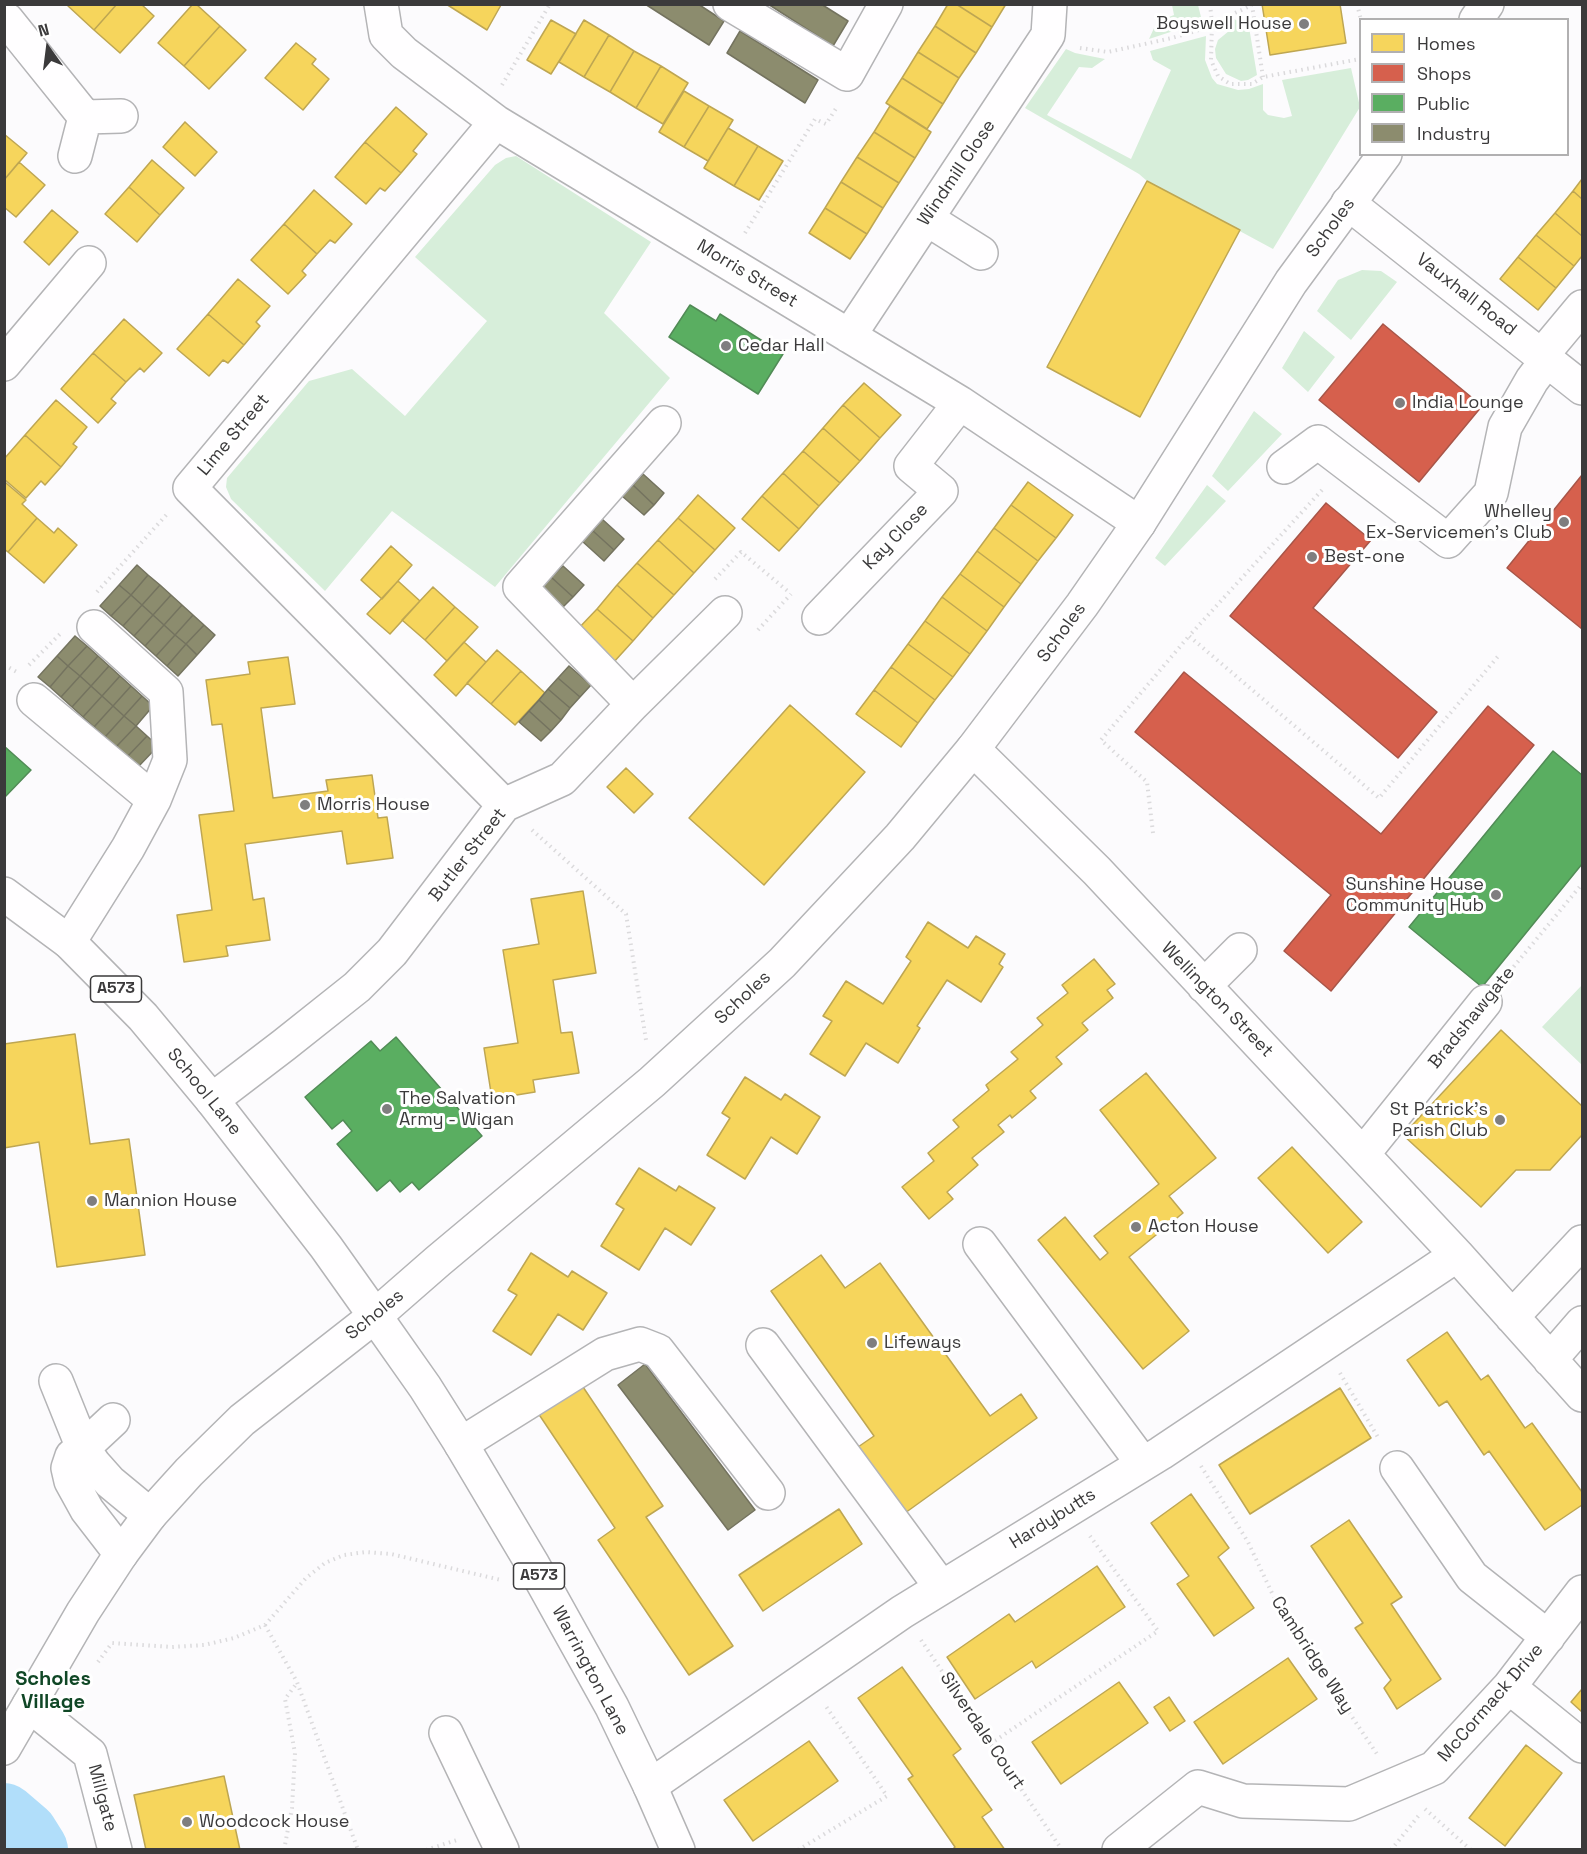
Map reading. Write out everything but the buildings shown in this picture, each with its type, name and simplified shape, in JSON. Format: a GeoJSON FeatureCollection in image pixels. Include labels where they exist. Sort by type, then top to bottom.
{"type":"FeatureCollection","features":[{"type":"Feature","properties":{"kind":"street","name":"Morris Street"},"geometry":{"type":"LineString","coordinates":[[381,4],[386,35],[404,53],[490,118],[676,244],[727,261],[960,403],[1139,523]]}},
{"type":"Feature","properties":{"kind":"street"},"geometry":{"type":"LineString","coordinates":[[730,4],[847,74],[886,4]]}},
{"type":"Feature","properties":{"kind":"street","name":"Windmill Close"},"geometry":{"type":"LineString","coordinates":[[849,336],[1048,35],[1050,4]]}},
{"type":"Feature","properties":{"kind":"street"},"geometry":{"type":"LineString","coordinates":[[1477,18],[1487,4]]}},
{"type":"Feature","properties":{"kind":"street"},"geometry":{"type":"LineString","coordinates":[[12,15],[85,117],[75,156]]}},
{"type":"Feature","properties":{"kind":"street"},"geometry":{"type":"LineString","coordinates":[[85,117],[122,116]]}},
{"type":"Feature","properties":{"kind":"street","name":"Lime Street"},"geometry":{"type":"LineString","coordinates":[[490,118],[190,488],[504,805]]}},
{"type":"Feature","properties":{"kind":"street","name":"Scholes"},"geometry":{"type":"LineString","coordinates":[[4,1748],[83,1612],[120,1554],[150,1515],[189,1472],[242,1420],[375,1316],[652,1082],[782,963],[900,837],[974,749],[1045,656],[1139,523],[1291,282],[1383,156]]}},
{"type":"Feature","properties":{"kind":"street","name":"Vauxhall Road"},"geometry":{"type":"LineString","coordinates":[[1348,203],[1582,388]]}},
{"type":"Feature","properties":{"kind":"street"},"geometry":{"type":"LineString","coordinates":[[927,219],[981,253]]}},
{"type":"Feature","properties":{"kind":"street"},"geometry":{"type":"LineString","coordinates":[[9,348],[89,263]]}},
{"type":"Feature","properties":{"kind":"street"},"geometry":{"type":"LineString","coordinates":[[1284,467],[1318,442],[1448,541],[1491,493],[1505,427],[1545,357],[1582,307]]}},
{"type":"Feature","properties":{"kind":"street","name":"Kay Close"},"geometry":{"type":"LineString","coordinates":[[819,618],[941,491],[911,466],[960,403]]}},
{"type":"Feature","properties":{"kind":"street"},"geometry":{"type":"LineString","coordinates":[[633,704],[520,587],[664,423]]}},
{"type":"Feature","properties":{"kind":"street","name":"Butler Street"},"geometry":{"type":"LineString","coordinates":[[212,1100],[357,987],[392,952],[504,805],[562,779],[633,704],[725,613]]}},
{"type":"Feature","properties":{"kind":"street"},"geometry":{"type":"LineString","coordinates":[[69,942],[128,848],[154,800],[170,760],[166,692],[80,627]]}},
{"type":"Feature","properties":{"kind":"street"},"geometry":{"type":"LineString","coordinates":[[27,687],[154,800]]}},
{"type":"Feature","properties":{"kind":"street","name":"Wellington Street"},"geometry":{"type":"LineString","coordinates":[[974,749],[1097,872],[1363,1154],[1582,1395]]}},
{"type":"Feature","properties":{"kind":"street","name":"School Lane"},"geometry":{"type":"LineString","coordinates":[[4,894],[69,942],[143,1017],[212,1100],[326,1247],[375,1316]]}},
{"type":"Feature","properties":{"kind":"street"},"geometry":{"type":"LineString","coordinates":[[1204,986],[1240,950]]}},
{"type":"Feature","properties":{"kind":"street","name":"Bradshawgate"},"geometry":{"type":"LineString","coordinates":[[1363,1154],[1485,1002]]}},
{"type":"Feature","properties":{"kind":"street"},"geometry":{"type":"LineString","coordinates":[[1512,1317],[1582,1242]]}},
{"type":"Feature","properties":{"kind":"street"},"geometry":{"type":"LineString","coordinates":[[980,1244],[1143,1464]]}},
{"type":"Feature","properties":{"kind":"street","name":"Hardybutts"},"geometry":{"type":"LineString","coordinates":[[650,1786],[902,1612],[1143,1464],[1457,1255]]}},
{"type":"Feature","properties":{"kind":"street","name":"Warrington Lane"},"geometry":{"type":"LineString","coordinates":[[375,1316],[425,1387],[533,1565],[612,1707],[678,1850]]}},
{"type":"Feature","properties":{"kind":"street"},"geometry":{"type":"LineString","coordinates":[[1550,1360],[1582,1323]]}},
{"type":"Feature","properties":{"kind":"street"},"geometry":{"type":"LineString","coordinates":[[461,1444],[605,1354],[640,1344],[658,1351],[768,1493]]}},
{"type":"Feature","properties":{"kind":"street"},"geometry":{"type":"LineString","coordinates":[[763,1345],[941,1587]]}},
{"type":"Feature","properties":{"kind":"street"},"geometry":{"type":"LineString","coordinates":[[56,1381],[83,1448],[94,1464],[110,1482],[150,1515]]}},
{"type":"Feature","properties":{"kind":"street"},"geometry":{"type":"LineString","coordinates":[[113,1420],[72,1456],[68,1468],[71,1481],[87,1510],[120,1554]]}},
{"type":"Feature","properties":{"kind":"street"},"geometry":{"type":"LineString","coordinates":[[1397,1468],[1472,1577],[1548,1637]]}},
{"type":"Feature","properties":{"kind":"street","name":"McCormack Drive"},"geometry":{"type":"LineString","coordinates":[[1119,1850],[1198,1787],[1243,1801],[1349,1804],[1434,1768],[1509,1687],[1582,1592]]}},
{"type":"Feature","properties":{"kind":"street"},"geometry":{"type":"LineString","coordinates":[[1509,1687],[1582,1746]]}},
{"type":"Feature","properties":{"kind":"street","name":"Millgate"},"geometry":{"type":"LineString","coordinates":[[29,1705],[90,1754],[115,1850]]}},
{"type":"Feature","properties":{"kind":"street"},"geometry":{"type":"LineString","coordinates":[[446,1733],[502,1850]]}},
{"type":"Feature","properties":{"kind":"path"},"geometry":{"type":"LineString","coordinates":[[490,118],[550,4]]}},
{"type":"Feature","properties":{"kind":"path"},"geometry":{"type":"LineString","coordinates":[[1210,4],[1212,23],[1210,60],[1218,76],[1230,84],[1251,84],[1263,77],[1359,59]]}},
{"type":"Feature","properties":{"kind":"path"},"geometry":{"type":"LineString","coordinates":[[1078,47],[1108,52],[1172,38],[1198,30],[1252,5],[1263,77]]}},
{"type":"Feature","properties":{"kind":"path"},"geometry":{"type":"LineString","coordinates":[[727,261],[815,119],[826,124],[850,84],[847,74]]}},
{"type":"Feature","properties":{"kind":"path"},"geometry":{"type":"LineString","coordinates":[[1153,833],[1147,782],[1101,740],[1189,636],[1346,463]]}},
{"type":"Feature","properties":{"kind":"path"},"geometry":{"type":"LineString","coordinates":[[97,592],[190,488]]}},
{"type":"Feature","properties":{"kind":"path"},"geometry":{"type":"LineString","coordinates":[[741,552],[819,618]]}},
{"type":"Feature","properties":{"kind":"path"},"geometry":{"type":"LineString","coordinates":[[725,613],[751,638],[790,593]]}},
{"type":"Feature","properties":{"kind":"path"},"geometry":{"type":"LineString","coordinates":[[27,667],[80,627]]}},
{"type":"Feature","properties":{"kind":"path"},"geometry":{"type":"LineString","coordinates":[[1189,636],[1379,798],[1500,654]]}},
{"type":"Feature","properties":{"kind":"path"},"geometry":{"type":"LineString","coordinates":[[4,665],[27,687]]}},
{"type":"Feature","properties":{"kind":"path"},"geometry":{"type":"LineString","coordinates":[[504,805],[626,914],[652,1082]]}},
{"type":"Feature","properties":{"kind":"path","name":"Bradshawgate"},"geometry":{"type":"LineString","coordinates":[[1485,1002],[1582,884]]}},
{"type":"Feature","properties":{"kind":"path"},"geometry":{"type":"LineString","coordinates":[[1323,1345],[1397,1468]]}},
{"type":"Feature","properties":{"kind":"path","name":"Cambridge Way"},"geometry":{"type":"LineString","coordinates":[[1183,1438],[1248,1542],[1279,1608],[1397,1784],[1471,1850]]}},
{"type":"Feature","properties":{"kind":"path"},"geometry":{"type":"LineString","coordinates":[[990,1744],[1158,1630],[1071,1508]]}},
{"type":"Feature","properties":{"kind":"path"},"geometry":{"type":"LineString","coordinates":[[92,1670],[112,1643],[172,1647],[204,1646],[234,1638],[265,1625],[306,1578],[325,1563],[345,1555],[366,1552],[391,1554],[507,1581]]}},
{"type":"Feature","properties":{"kind":"path","name":"Silverdale Court"},"geometry":{"type":"LineString","coordinates":[[902,1612],[1062,1850]]}},
{"type":"Feature","properties":{"kind":"path"},"geometry":{"type":"LineString","coordinates":[[265,1625],[297,1682],[358,1850]]}},
{"type":"Feature","properties":{"kind":"path"},"geometry":{"type":"LineString","coordinates":[[798,1850],[887,1796],[806,1678]]}},
{"type":"Feature","properties":{"kind":"path"},"geometry":{"type":"LineString","coordinates":[[284,1850],[292,1808],[296,1753],[285,1699],[297,1682]]}},
{"type":"Feature","properties":{"kind":"path"},"geometry":{"type":"LineString","coordinates":[[1391,1850],[1424,1808]]}},
{"type":"Feature","properties":{"kind":"green space"},"geometry":{"type":"Polygon","coordinates":[[[1172,5],[1198,5],[1201,17],[1198,23],[1149,39],[1155,26],[1161,20],[1174,15],[1172,5]]]}},
{"type":"Feature","properties":{"kind":"green space"},"geometry":{"type":"Polygon","coordinates":[[[1234,19],[1249,27],[1257,75],[1248,80],[1241,81],[1226,74],[1216,58],[1215,49],[1218,40],[1229,31],[1234,19]]]}},
{"type":"Feature","properties":{"kind":"green space"},"geometry":{"type":"Polygon","coordinates":[[[1206,36],[1205,60],[1217,84],[1238,90],[1263,84],[1263,110],[1268,115],[1284,118],[1292,116],[1282,80],[1351,68],[1359,109],[1273,249],[1147,181],[1139,174],[1025,108],[1066,49],[1105,59],[1092,68],[1079,67],[1047,115],[1131,159],[1171,70],[1153,60],[1150,51],[1206,36]]]}},
{"type":"Feature","properties":{"kind":"green space"},"geometry":{"type":"Polygon","coordinates":[[[516,156],[651,242],[604,313],[670,378],[495,587],[392,511],[325,591],[231,499],[226,487],[227,478],[309,381],[352,369],[405,416],[487,321],[415,257],[495,165],[506,158],[516,156]]]}},
{"type":"Feature","properties":{"kind":"green space"},"geometry":{"type":"Polygon","coordinates":[[[1362,270],[1381,271],[1397,282],[1351,340],[1317,311],[1338,280],[1362,270]]]}},
{"type":"Feature","properties":{"kind":"green space"},"geometry":{"type":"Polygon","coordinates":[[[1304,331],[1335,357],[1308,392],[1282,368],[1304,331]]]}},
{"type":"Feature","properties":{"kind":"green space"},"geometry":{"type":"Polygon","coordinates":[[[1254,411],[1282,434],[1228,491],[1212,476],[1254,411]]]}},
{"type":"Feature","properties":{"kind":"green space"},"geometry":{"type":"Polygon","coordinates":[[[1207,485],[1226,501],[1165,566],[1155,558],[1207,485]]]}},
{"type":"Feature","properties":{"kind":"green space"},"geometry":{"type":"Polygon","coordinates":[[[1582,985],[1582,1065],[1542,1027],[1582,985]]]}},
{"type":"Feature","properties":{"kind":"water"},"geometry":{"type":"Polygon","coordinates":[[[19,1799],[48,1820],[59,1849],[5,1849],[5,1826],[19,1799]]]}},
{"type":"Feature","properties":{"kind":"waterway"},"geometry":{"type":"LineString","coordinates":[[4,1816],[25,1834],[35,1850]]}},
{"type":"Feature","properties":{"kind":"place","name":"Boyswell House"},"geometry":{"type":"Point","coordinates":[1304,24]}},
{"type":"Feature","properties":{"kind":"place","name":"Cedar Hall"},"geometry":{"type":"Point","coordinates":[726,346]}},
{"type":"Feature","properties":{"kind":"place","name":"India Lounge"},"geometry":{"type":"Point","coordinates":[1400,403]}},
{"type":"Feature","properties":{"kind":"place","name":"Whelley Ex-Servicemen's Club"},"geometry":{"type":"Point","coordinates":[1564,522]}},
{"type":"Feature","properties":{"kind":"place","name":"Best-one"},"geometry":{"type":"Point","coordinates":[1312,557]}},
{"type":"Feature","properties":{"kind":"place","name":"Morris House"},"geometry":{"type":"Point","coordinates":[305,805]}},
{"type":"Feature","properties":{"kind":"place","name":"Sunshine House Community Hub"},"geometry":{"type":"Point","coordinates":[1496,895]}},
{"type":"Feature","properties":{"kind":"place","name":"The Salvation Army - Wigan"},"geometry":{"type":"Point","coordinates":[387,1109]}},
{"type":"Feature","properties":{"kind":"place","name":"St Patrick's Parish Club"},"geometry":{"type":"Point","coordinates":[1500,1120]}},
{"type":"Feature","properties":{"kind":"place","name":"Mannion House"},"geometry":{"type":"Point","coordinates":[92,1201]}},
{"type":"Feature","properties":{"kind":"place","name":"Acton House"},"geometry":{"type":"Point","coordinates":[1136,1227]}},
{"type":"Feature","properties":{"kind":"place","name":"Lifeways"},"geometry":{"type":"Point","coordinates":[872,1343]}},
{"type":"Feature","properties":{"kind":"place","name":"Woodcock House"},"geometry":{"type":"Point","coordinates":[187,1822]}},
{"type":"Feature","properties":{"kind":"district","name":"Scholes Village"},"geometry":{"type":"Point","coordinates":[53,1692]}}]}
